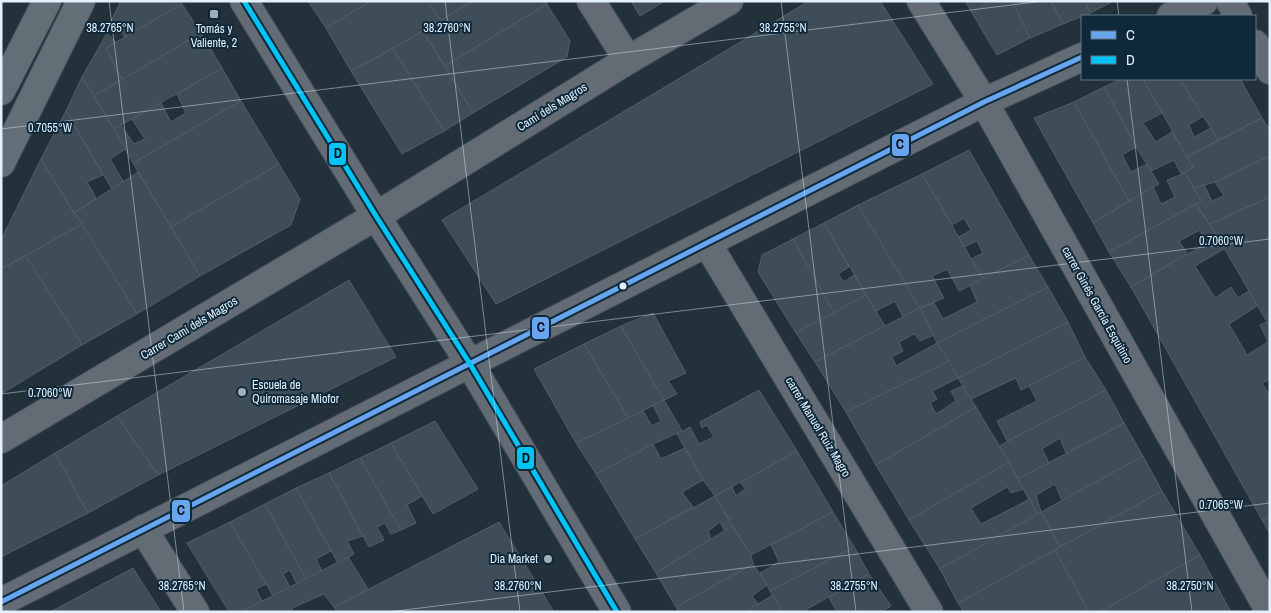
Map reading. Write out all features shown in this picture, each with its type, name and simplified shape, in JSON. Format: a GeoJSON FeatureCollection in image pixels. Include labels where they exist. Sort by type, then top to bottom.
{"type":"FeatureCollection","features":[{"type":"Feature","properties":{"kind":"street"},"geometry":{"type":"LineString","coordinates":[[1,91],[47,1]]}},
{"type":"Feature","properties":{"kind":"street"},"geometry":{"type":"LineString","coordinates":[[1,163],[81,1]]}},
{"type":"Feature","properties":{"kind":"street"},"geometry":{"type":"LineString","coordinates":[[244,1],[376,216],[470,364],[618,612]]}},
{"type":"Feature","properties":{"kind":"street"},"geometry":{"type":"LineString","coordinates":[[592,1],[628,60]]}},
{"type":"Feature","properties":{"kind":"street","name":"Camí dels Magros"},"geometry":{"type":"LineString","coordinates":[[376,216],[628,60],[730,1]]}},
{"type":"Feature","properties":{"kind":"street","name":"carrer Ginés García Esquitino"},"geometry":{"type":"LineString","coordinates":[[920,1],[984,102],[1270,612]]}},
{"type":"Feature","properties":{"kind":"street"},"geometry":{"type":"LineString","coordinates":[[1173,15],[1204,1]]}},
{"type":"Feature","properties":{"kind":"street"},"geometry":{"type":"LineString","coordinates":[[1230,1],[1237,15]]}},
{"type":"Feature","properties":{"kind":"street"},"geometry":{"type":"LineString","coordinates":[[1256,46],[1270,70]]}},
{"type":"Feature","properties":{"kind":"street"},"geometry":{"type":"LineString","coordinates":[[1,602],[984,102],[1081,57]]}},
{"type":"Feature","properties":{"kind":"street","name":"Carrer Camí dels Magros"},"geometry":{"type":"LineString","coordinates":[[1,439],[376,216]]}},
{"type":"Feature","properties":{"kind":"street","name":"carrer Manuel Ruiz Magro"},"geometry":{"type":"LineString","coordinates":[[707,243],[929,612]]}},
{"type":"Feature","properties":{"kind":"street"},"geometry":{"type":"LineString","coordinates":[[143,529],[195,612]]}},
{"type":"Feature","properties":{"kind":"building"},"geometry":{"type":"Polygon","coordinates":[[[121,1],[181,1],[182,4],[125,37],[111,21],[121,1]]]}},
{"type":"Feature","properties":{"kind":"building"},"geometry":{"type":"Polygon","coordinates":[[[308,1],[371,1],[326,28],[308,1]]]}},
{"type":"Feature","properties":{"kind":"building"},"geometry":{"type":"Polygon","coordinates":[[[371,1],[428,1],[441,21],[351,71],[326,28],[371,1]]]}},
{"type":"Feature","properties":{"kind":"building"},"geometry":{"type":"Polygon","coordinates":[[[428,1],[473,1],[441,21],[428,1]]]}},
{"type":"Feature","properties":{"kind":"building"},"geometry":{"type":"Polygon","coordinates":[[[473,1],[545,1],[547,4],[445,66],[423,31],[473,1]]]}},
{"type":"Feature","properties":{"kind":"building"},"geometry":{"type":"Polygon","coordinates":[[[631,1],[665,1],[640,16],[631,1]]]}},
{"type":"Feature","properties":{"kind":"building"},"geometry":{"type":"Polygon","coordinates":[[[809,1],[880,1],[933,84],[496,304],[442,220],[809,1]]]}},
{"type":"Feature","properties":{"kind":"building"},"geometry":{"type":"Polygon","coordinates":[[[965,1],[990,1],[972,13],[965,1]]]}},
{"type":"Feature","properties":{"kind":"building"},"geometry":{"type":"Polygon","coordinates":[[[990,1],[1012,1],[1030,38],[997,55],[972,13],[990,1]]]}},
{"type":"Feature","properties":{"kind":"building"},"geometry":{"type":"Polygon","coordinates":[[[1012,1],[1051,1],[1063,24],[1030,38],[1012,1]]]}},
{"type":"Feature","properties":{"kind":"building"},"geometry":{"type":"Polygon","coordinates":[[[1051,1],[1085,1],[1090,13],[1081,15],[1063,24],[1051,1]]]}},
{"type":"Feature","properties":{"kind":"building"},"geometry":{"type":"Polygon","coordinates":[[[1085,1],[1114,1],[1090,13],[1085,1]]]}},
{"type":"Feature","properties":{"kind":"building"},"geometry":{"type":"Polygon","coordinates":[[[182,4],[201,33],[122,80],[106,48],[182,4]]]}},
{"type":"Feature","properties":{"kind":"building"},"geometry":{"type":"Polygon","coordinates":[[[547,4],[570,41],[567,57],[473,113],[445,66],[547,4]]]}},
{"type":"Feature","properties":{"kind":"building"},"geometry":{"type":"Polygon","coordinates":[[[423,31],[473,113],[444,131],[393,49],[423,31]]]}},
{"type":"Feature","properties":{"kind":"building"},"geometry":{"type":"Polygon","coordinates":[[[107,33],[116,42],[106,48],[122,80],[94,96],[82,77],[107,33]]]}},
{"type":"Feature","properties":{"kind":"building"},"geometry":{"type":"Polygon","coordinates":[[[201,33],[222,68],[114,129],[94,96],[201,33]]]}},
{"type":"Feature","properties":{"kind":"building"},"geometry":{"type":"Polygon","coordinates":[[[393,49],[444,131],[402,154],[351,71],[393,49]]]}},
{"type":"Feature","properties":{"kind":"building"},"geometry":{"type":"Polygon","coordinates":[[[222,68],[241,101],[133,163],[114,129],[121,125],[134,144],[145,139],[132,119],[161,103],[171,122],[186,113],[177,94],[222,68]]]}},
{"type":"Feature","properties":{"kind":"building"},"geometry":{"type":"Polygon","coordinates":[[[82,77],[126,149],[110,159],[123,181],[112,189],[66,111],[82,77]]]}},
{"type":"Feature","properties":{"kind":"building"},"geometry":{"type":"Polygon","coordinates":[[[1120,80],[1144,80],[1162,113],[1143,123],[1156,142],[1172,132],[1193,167],[1181,174],[1174,160],[1151,171],[1104,87],[1120,80]]]}},
{"type":"Feature","properties":{"kind":"building"},"geometry":{"type":"Polygon","coordinates":[[[1144,80],[1181,80],[1203,116],[1189,125],[1194,137],[1211,128],[1218,140],[1187,157],[1144,80]]]}},
{"type":"Feature","properties":{"kind":"building"},"geometry":{"type":"Polygon","coordinates":[[[1181,80],[1241,80],[1262,118],[1218,140],[1181,80]]]}},
{"type":"Feature","properties":{"kind":"building"},"geometry":{"type":"Polygon","coordinates":[[[1104,87],[1136,147],[1122,155],[1131,172],[1147,164],[1159,184],[1129,201],[1074,102],[1104,87]]]}},
{"type":"Feature","properties":{"kind":"building"},"geometry":{"type":"Polygon","coordinates":[[[241,101],[279,164],[171,227],[133,163],[241,101]]]}},
{"type":"Feature","properties":{"kind":"building"},"geometry":{"type":"Polygon","coordinates":[[[1074,102],[1129,201],[1093,223],[1034,118],[1074,102]]]}},
{"type":"Feature","properties":{"kind":"building"},"geometry":{"type":"Polygon","coordinates":[[[66,111],[103,175],[87,182],[96,198],[74,213],[41,159],[66,111]]]}},
{"type":"Feature","properties":{"kind":"building"},"geometry":{"type":"Polygon","coordinates":[[[1262,118],[1270,130],[1270,156],[1215,182],[1194,188],[1185,173],[1193,167],[1187,157],[1262,118]]]}},
{"type":"Feature","properties":{"kind":"building"},"geometry":{"type":"Polygon","coordinates":[[[969,150],[1029,255],[983,279],[971,259],[983,253],[977,241],[964,247],[959,237],[971,230],[964,218],[952,225],[922,174],[969,150]]]}},
{"type":"Feature","properties":{"kind":"building"},"geometry":{"type":"Polygon","coordinates":[[[1270,156],[1270,197],[1210,224],[1196,204],[1201,201],[1194,188],[1204,185],[1212,201],[1224,196],[1215,182],[1270,156]]]}},
{"type":"Feature","properties":{"kind":"building"},"geometry":{"type":"Polygon","coordinates":[[[41,159],[82,224],[1,269],[1,240],[41,159]]]}},
{"type":"Feature","properties":{"kind":"building"},"geometry":{"type":"Polygon","coordinates":[[[279,164],[300,199],[291,225],[200,276],[171,227],[279,164]]]}},
{"type":"Feature","properties":{"kind":"building"},"geometry":{"type":"Polygon","coordinates":[[[138,172],[200,276],[137,314],[74,213],[138,172]]]}},
{"type":"Feature","properties":{"kind":"building"},"geometry":{"type":"Polygon","coordinates":[[[1185,173],[1201,201],[1109,252],[1093,223],[1153,187],[1161,204],[1175,197],[1167,180],[1185,173]]]}},
{"type":"Feature","properties":{"kind":"building"},"geometry":{"type":"Polygon","coordinates":[[[922,174],[983,279],[959,291],[947,269],[932,276],[944,298],[920,308],[858,205],[922,174]]]}},
{"type":"Feature","properties":{"kind":"building"},"geometry":{"type":"Polygon","coordinates":[[[1270,197],[1270,327],[1210,224],[1270,197]]]}},
{"type":"Feature","properties":{"kind":"building"},"geometry":{"type":"Polygon","coordinates":[[[1196,204],[1217,237],[1205,243],[1200,230],[1179,241],[1187,253],[1131,287],[1109,252],[1196,204]]]}},
{"type":"Feature","properties":{"kind":"building"},"geometry":{"type":"Polygon","coordinates":[[[858,205],[920,308],[903,317],[895,301],[876,311],[824,223],[858,205]]]}},
{"type":"Feature","properties":{"kind":"building"},"geometry":{"type":"Polygon","coordinates":[[[824,223],[849,267],[838,274],[844,282],[854,275],[866,295],[834,313],[793,239],[824,223]]]}},
{"type":"Feature","properties":{"kind":"building"},"geometry":{"type":"Polygon","coordinates":[[[82,224],[137,314],[82,345],[26,256],[82,224]]]}},
{"type":"Feature","properties":{"kind":"building"},"geometry":{"type":"Polygon","coordinates":[[[1217,237],[1224,249],[1195,266],[1215,298],[1231,287],[1238,298],[1249,291],[1257,306],[1229,324],[1247,355],[1268,342],[1260,325],[1267,322],[1270,327],[1270,379],[1262,383],[1270,396],[1270,515],[1262,520],[1131,287],[1217,237]]]}},
{"type":"Feature","properties":{"kind":"building"},"geometry":{"type":"Polygon","coordinates":[[[793,239],[834,313],[796,333],[758,272],[762,255],[793,239]]]}},
{"type":"Feature","properties":{"kind":"building"},"geometry":{"type":"Polygon","coordinates":[[[1029,255],[1048,287],[937,343],[920,308],[934,303],[943,319],[977,302],[970,285],[1029,255]]]}},
{"type":"Feature","properties":{"kind":"building"},"geometry":{"type":"Polygon","coordinates":[[[26,256],[82,345],[1,394],[1,269],[26,256]]]}},
{"type":"Feature","properties":{"kind":"building","name":"Escuela de Quiromasaje Miofor"},"geometry":{"type":"Polygon","coordinates":[[[349,280],[396,357],[158,475],[117,416],[349,280]]]}},
{"type":"Feature","properties":{"kind":"building"},"geometry":{"type":"Polygon","coordinates":[[[1048,287],[1068,322],[958,378],[937,343],[1048,287]]]}},
{"type":"Feature","properties":{"kind":"building"},"geometry":{"type":"Polygon","coordinates":[[[866,295],[885,326],[815,362],[796,333],[866,295]]]}},
{"type":"Feature","properties":{"kind":"building"},"geometry":{"type":"Polygon","coordinates":[[[920,308],[934,335],[920,341],[914,334],[899,342],[903,351],[892,357],[896,366],[937,343],[949,361],[846,412],[815,362],[920,308]]]}},
{"type":"Feature","properties":{"kind":"building"},"geometry":{"type":"Polygon","coordinates":[[[653,313],[686,373],[668,381],[677,394],[664,400],[621,326],[653,313]]]}},
{"type":"Feature","properties":{"kind":"building"},"geometry":{"type":"Polygon","coordinates":[[[1068,322],[1085,357],[1021,390],[1016,378],[971,399],[958,378],[1068,322]]]}},
{"type":"Feature","properties":{"kind":"building"},"geometry":{"type":"Polygon","coordinates":[[[621,326],[664,400],[628,418],[584,344],[621,326]]]}},
{"type":"Feature","properties":{"kind":"building"},"geometry":{"type":"Polygon","coordinates":[[[584,344],[628,418],[576,443],[534,369],[584,344]]]}},
{"type":"Feature","properties":{"kind":"building"},"geometry":{"type":"Polygon","coordinates":[[[1085,357],[1106,390],[1007,441],[997,421],[1037,401],[1029,386],[1085,357]]]}},
{"type":"Feature","properties":{"kind":"building"},"geometry":{"type":"Polygon","coordinates":[[[949,361],[958,378],[932,391],[937,399],[930,403],[936,414],[956,401],[951,391],[963,386],[976,407],[876,465],[846,412],[949,361]]]}},
{"type":"Feature","properties":{"kind":"building"},"geometry":{"type":"Polygon","coordinates":[[[759,390],[797,451],[715,496],[703,480],[677,434],[690,427],[699,444],[714,437],[707,425],[702,428],[700,422],[759,390]]]}},
{"type":"Feature","properties":{"kind":"building"},"geometry":{"type":"Polygon","coordinates":[[[1106,390],[1124,423],[1066,453],[1060,438],[1042,449],[1049,463],[1018,479],[999,446],[1106,390]]]}},
{"type":"Feature","properties":{"kind":"building"},"geometry":{"type":"Polygon","coordinates":[[[664,400],[682,431],[596,474],[576,443],[643,411],[652,426],[661,421],[653,406],[664,400]]]}},
{"type":"Feature","properties":{"kind":"building"},"geometry":{"type":"Polygon","coordinates":[[[976,407],[1009,462],[909,520],[876,465],[976,407]]]}},
{"type":"Feature","properties":{"kind":"building"},"geometry":{"type":"Polygon","coordinates":[[[117,416],[158,475],[88,513],[55,453],[117,416]]]}},
{"type":"Feature","properties":{"kind":"building"},"geometry":{"type":"Polygon","coordinates":[[[435,421],[478,489],[433,514],[391,443],[435,421]]]}},
{"type":"Feature","properties":{"kind":"building"},"geometry":{"type":"Polygon","coordinates":[[[1124,423],[1143,456],[1062,501],[1055,484],[1036,495],[1041,512],[1037,515],[1018,479],[1124,423]]]}},
{"type":"Feature","properties":{"kind":"building"},"geometry":{"type":"Polygon","coordinates":[[[391,443],[422,496],[407,505],[416,523],[401,530],[360,458],[391,443]]]}},
{"type":"Feature","properties":{"kind":"building"},"geometry":{"type":"Polygon","coordinates":[[[653,444],[661,459],[685,448],[703,480],[682,492],[693,507],[635,539],[596,474],[653,444]]]}},
{"type":"Feature","properties":{"kind":"building"},"geometry":{"type":"Polygon","coordinates":[[[797,451],[833,512],[751,555],[715,496],[732,487],[736,496],[745,489],[741,483],[797,451]]]}},
{"type":"Feature","properties":{"kind":"building"},"geometry":{"type":"Polygon","coordinates":[[[55,453],[88,513],[1,557],[1,486],[55,453]]]}},
{"type":"Feature","properties":{"kind":"building"},"geometry":{"type":"Polygon","coordinates":[[[1143,456],[1162,491],[1060,547],[1041,512],[1143,456]]]}},
{"type":"Feature","properties":{"kind":"building"},"geometry":{"type":"Polygon","coordinates":[[[360,458],[401,530],[391,534],[385,523],[377,527],[384,540],[369,547],[329,473],[360,458]]]}},
{"type":"Feature","properties":{"kind":"building"},"geometry":{"type":"Polygon","coordinates":[[[1009,462],[1023,489],[1011,493],[1007,487],[971,508],[981,524],[1030,499],[1037,515],[940,569],[909,520],[1009,462]]]}},
{"type":"Feature","properties":{"kind":"building"},"geometry":{"type":"Polygon","coordinates":[[[329,473],[363,536],[347,541],[354,554],[338,563],[296,488],[329,473]]]}},
{"type":"Feature","properties":{"kind":"building"},"geometry":{"type":"Polygon","coordinates":[[[296,488],[331,551],[316,559],[322,571],[306,579],[265,504],[296,488]]]}},
{"type":"Feature","properties":{"kind":"building"},"geometry":{"type":"Polygon","coordinates":[[[1162,491],[1200,555],[1100,612],[1089,612],[1055,550],[1162,491]]]}},
{"type":"Feature","properties":{"kind":"building"},"geometry":{"type":"Polygon","coordinates":[[[715,496],[732,526],[725,531],[720,522],[708,531],[711,539],[656,573],[635,539],[715,496]]]}},
{"type":"Feature","properties":{"kind":"building"},"geometry":{"type":"Polygon","coordinates":[[[265,504],[306,579],[297,584],[290,570],[283,574],[290,587],[273,596],[230,522],[265,504]]]}},
{"type":"Feature","properties":{"kind":"building"},"geometry":{"type":"Polygon","coordinates":[[[833,512],[854,547],[770,591],[760,573],[779,562],[771,545],[833,512]]]}},
{"type":"Feature","properties":{"kind":"building"},"geometry":{"type":"Polygon","coordinates":[[[1041,512],[1060,547],[958,603],[940,569],[1041,512]]]}},
{"type":"Feature","properties":{"kind":"building"},"geometry":{"type":"Polygon","coordinates":[[[1270,515],[1270,534],[1262,520],[1270,515]]]}},
{"type":"Feature","properties":{"kind":"building"},"geometry":{"type":"Polygon","coordinates":[[[230,522],[266,584],[256,589],[262,601],[241,612],[229,612],[187,543],[230,522]]]}},
{"type":"Feature","properties":{"kind":"building"},"geometry":{"type":"Polygon","coordinates":[[[499,522],[554,612],[337,612],[334,607],[499,522]]]}},
{"type":"Feature","properties":{"kind":"building"},"geometry":{"type":"Polygon","coordinates":[[[732,526],[751,555],[753,564],[676,607],[656,573],[732,526]]]}},
{"type":"Feature","properties":{"kind":"building"},"geometry":{"type":"Polygon","coordinates":[[[854,547],[869,574],[802,612],[783,612],[770,591],[854,547]]]}},
{"type":"Feature","properties":{"kind":"building"},"geometry":{"type":"Polygon","coordinates":[[[1055,550],[1089,612],[964,612],[958,603],[1055,550]]]}},
{"type":"Feature","properties":{"kind":"building"},"geometry":{"type":"Polygon","coordinates":[[[1200,555],[1231,612],[1100,612],[1200,555]]]}},
{"type":"Feature","properties":{"kind":"building"},"geometry":{"type":"Polygon","coordinates":[[[348,557],[368,589],[334,607],[324,594],[292,608],[293,612],[241,612],[348,557]]]}},
{"type":"Feature","properties":{"kind":"building"},"geometry":{"type":"Polygon","coordinates":[[[753,564],[767,585],[752,596],[758,604],[744,612],[679,612],[676,607],[753,564]]]}},
{"type":"Feature","properties":{"kind":"building"},"geometry":{"type":"Polygon","coordinates":[[[133,568],[161,612],[50,612],[133,568]]]}},
{"type":"Feature","properties":{"kind":"building"},"geometry":{"type":"Polygon","coordinates":[[[869,574],[891,606],[881,612],[837,612],[829,598],[869,574]]]}},
{"type":"Feature","properties":{"kind":"building"},"geometry":{"type":"Polygon","coordinates":[[[773,595],[783,612],[744,612],[758,604],[773,595]]]}},
{"type":"Feature","properties":{"kind":"transit line","name":"D"},"geometry":{"type":"LineString","coordinates":[[244,1],[376,216],[470,364],[617,612]]}},
{"type":"Feature","properties":{"kind":"transit line","name":"C"},"geometry":{"type":"LineString","coordinates":[[1,602],[984,102],[1081,57]]}},
{"type":"Feature","properties":{"kind":"place","name":"Tomás y Valiente, 2"},"geometry":{"type":"Point","coordinates":[214,14]}},
{"type":"Feature","properties":{"kind":"place","name":"Escuela de Quiromasaje Miofor"},"geometry":{"type":"Point","coordinates":[242,392]}},
{"type":"Feature","properties":{"kind":"place","name":"Dia Market"},"geometry":{"type":"Point","coordinates":[548,559]}}]}
